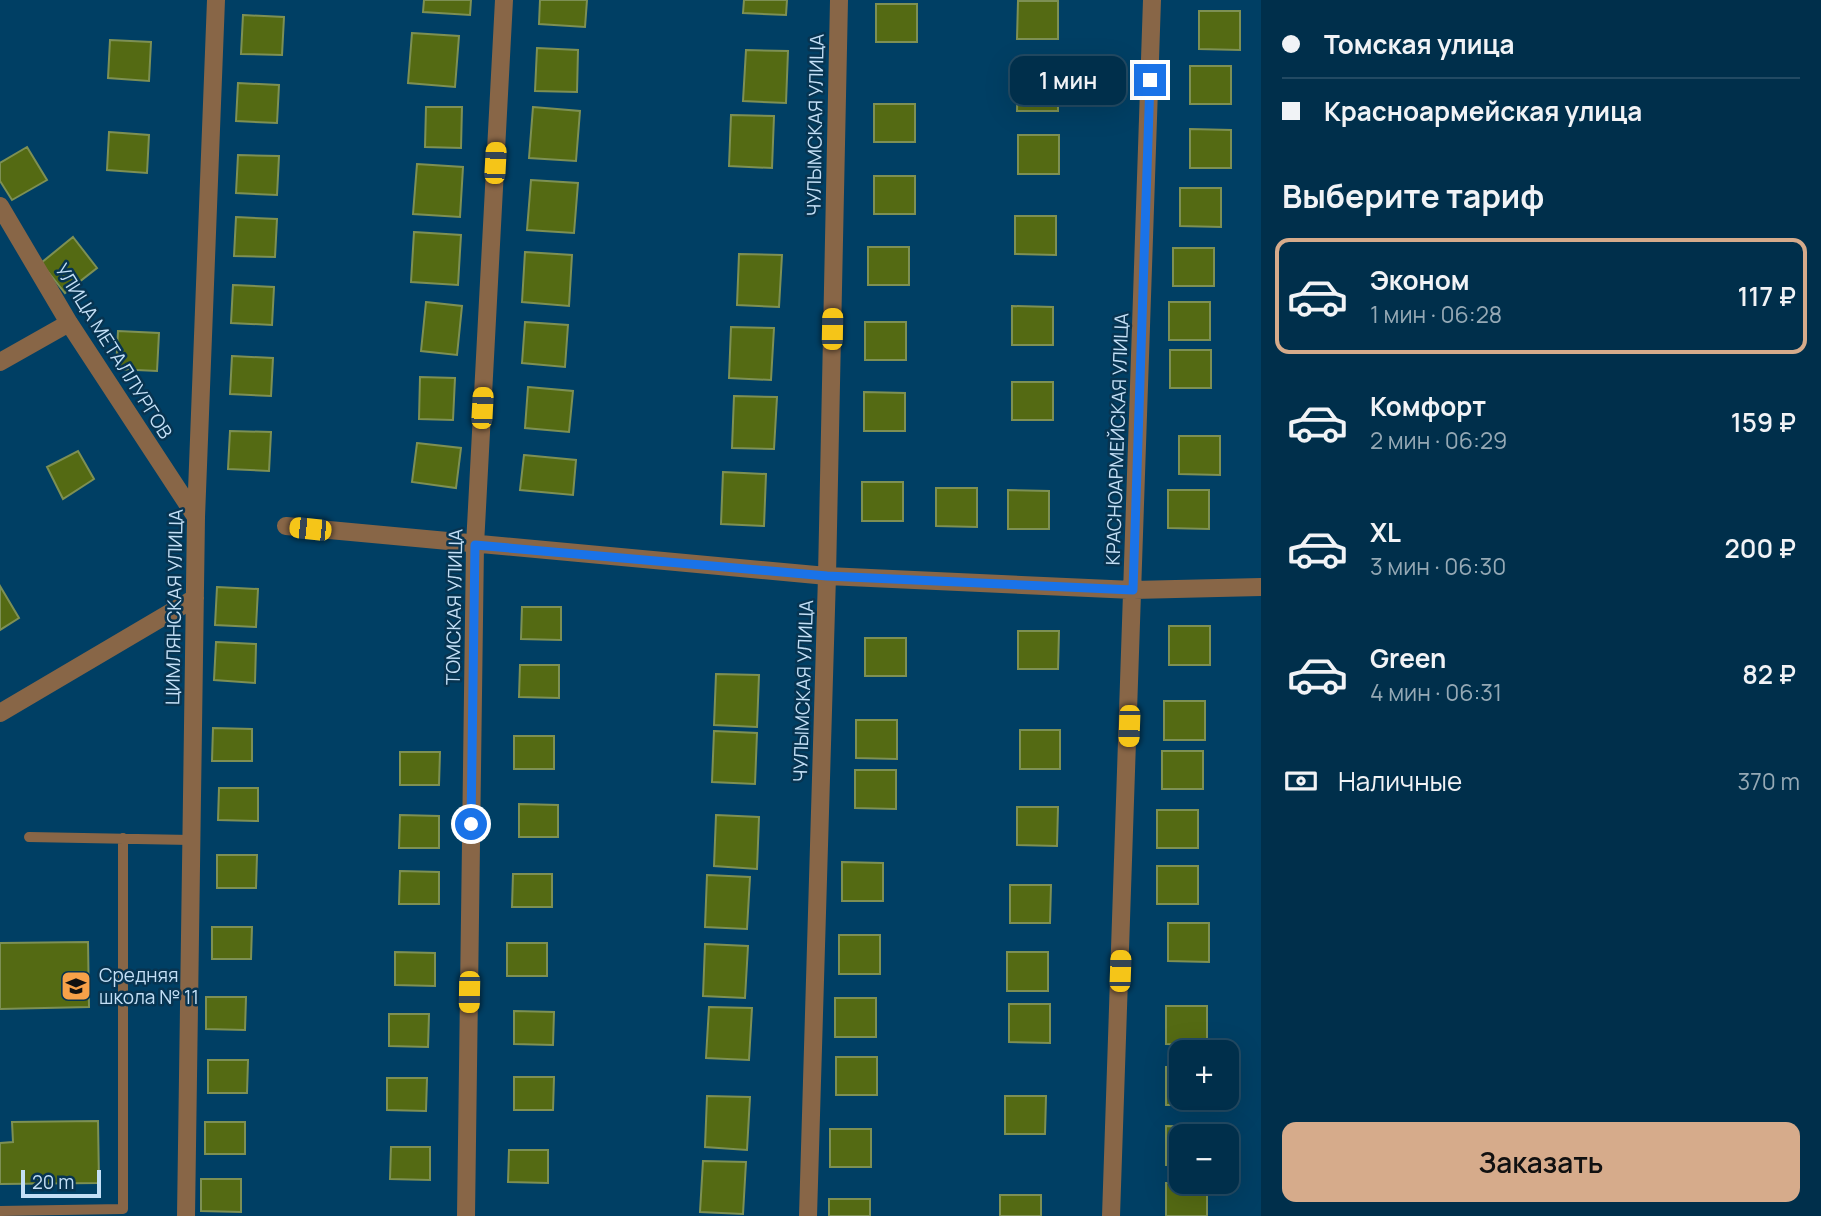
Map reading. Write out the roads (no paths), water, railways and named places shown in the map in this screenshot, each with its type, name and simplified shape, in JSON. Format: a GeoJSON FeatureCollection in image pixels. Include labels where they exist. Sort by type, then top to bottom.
{"type":"FeatureCollection","features":[{"type":"Feature","properties":{"kind":"street","name":"ЦИМЛЯНСКАЯ УЛИЦА"},"geometry":{"type":"LineString","coordinates":[[186,1216],[196,517],[216,0]]}},
{"type":"Feature","properties":{"kind":"street","name":"ТОМСКАЯ УЛИЦА"},"geometry":{"type":"LineString","coordinates":[[466,1216],[475,545],[504,0]]}},
{"type":"Feature","properties":{"kind":"street","name":"ЧУЛЫМСКАЯ УЛИЦА"},"geometry":{"type":"LineString","coordinates":[[808,1216],[827,576],[839,0]]}},
{"type":"Feature","properties":{"kind":"street","name":"КРАСНОАРМЕЙСКАЯ УЛИЦА"},"geometry":{"type":"LineString","coordinates":[[1111,1216],[1152,0]]}},
{"type":"Feature","properties":{"kind":"street","name":"УЛИЦА МЕТАЛЛУРГОВ"},"geometry":{"type":"LineString","coordinates":[[0,206],[69,323],[196,517]]}},
{"type":"Feature","properties":{"kind":"street"},"geometry":{"type":"LineString","coordinates":[[0,362],[69,323]]}},
{"type":"Feature","properties":{"kind":"street"},"geometry":{"type":"LineString","coordinates":[[286,526],[827,576],[1133,590],[1261,587]]}},
{"type":"Feature","properties":{"kind":"street"},"geometry":{"type":"LineString","coordinates":[[0,713],[195,598]]}},
{"type":"Feature","properties":{"kind":"lane"},"geometry":{"type":"LineString","coordinates":[[29,837],[191,840]]}},
{"type":"Feature","properties":{"kind":"lane"},"geometry":{"type":"LineString","coordinates":[[0,1212],[123,1209],[123,838]]}},
{"type":"Feature","properties":{"kind":"place","name":"Средняя школа № 11"},"geometry":{"type":"Point","coordinates":[76,986]}}]}
